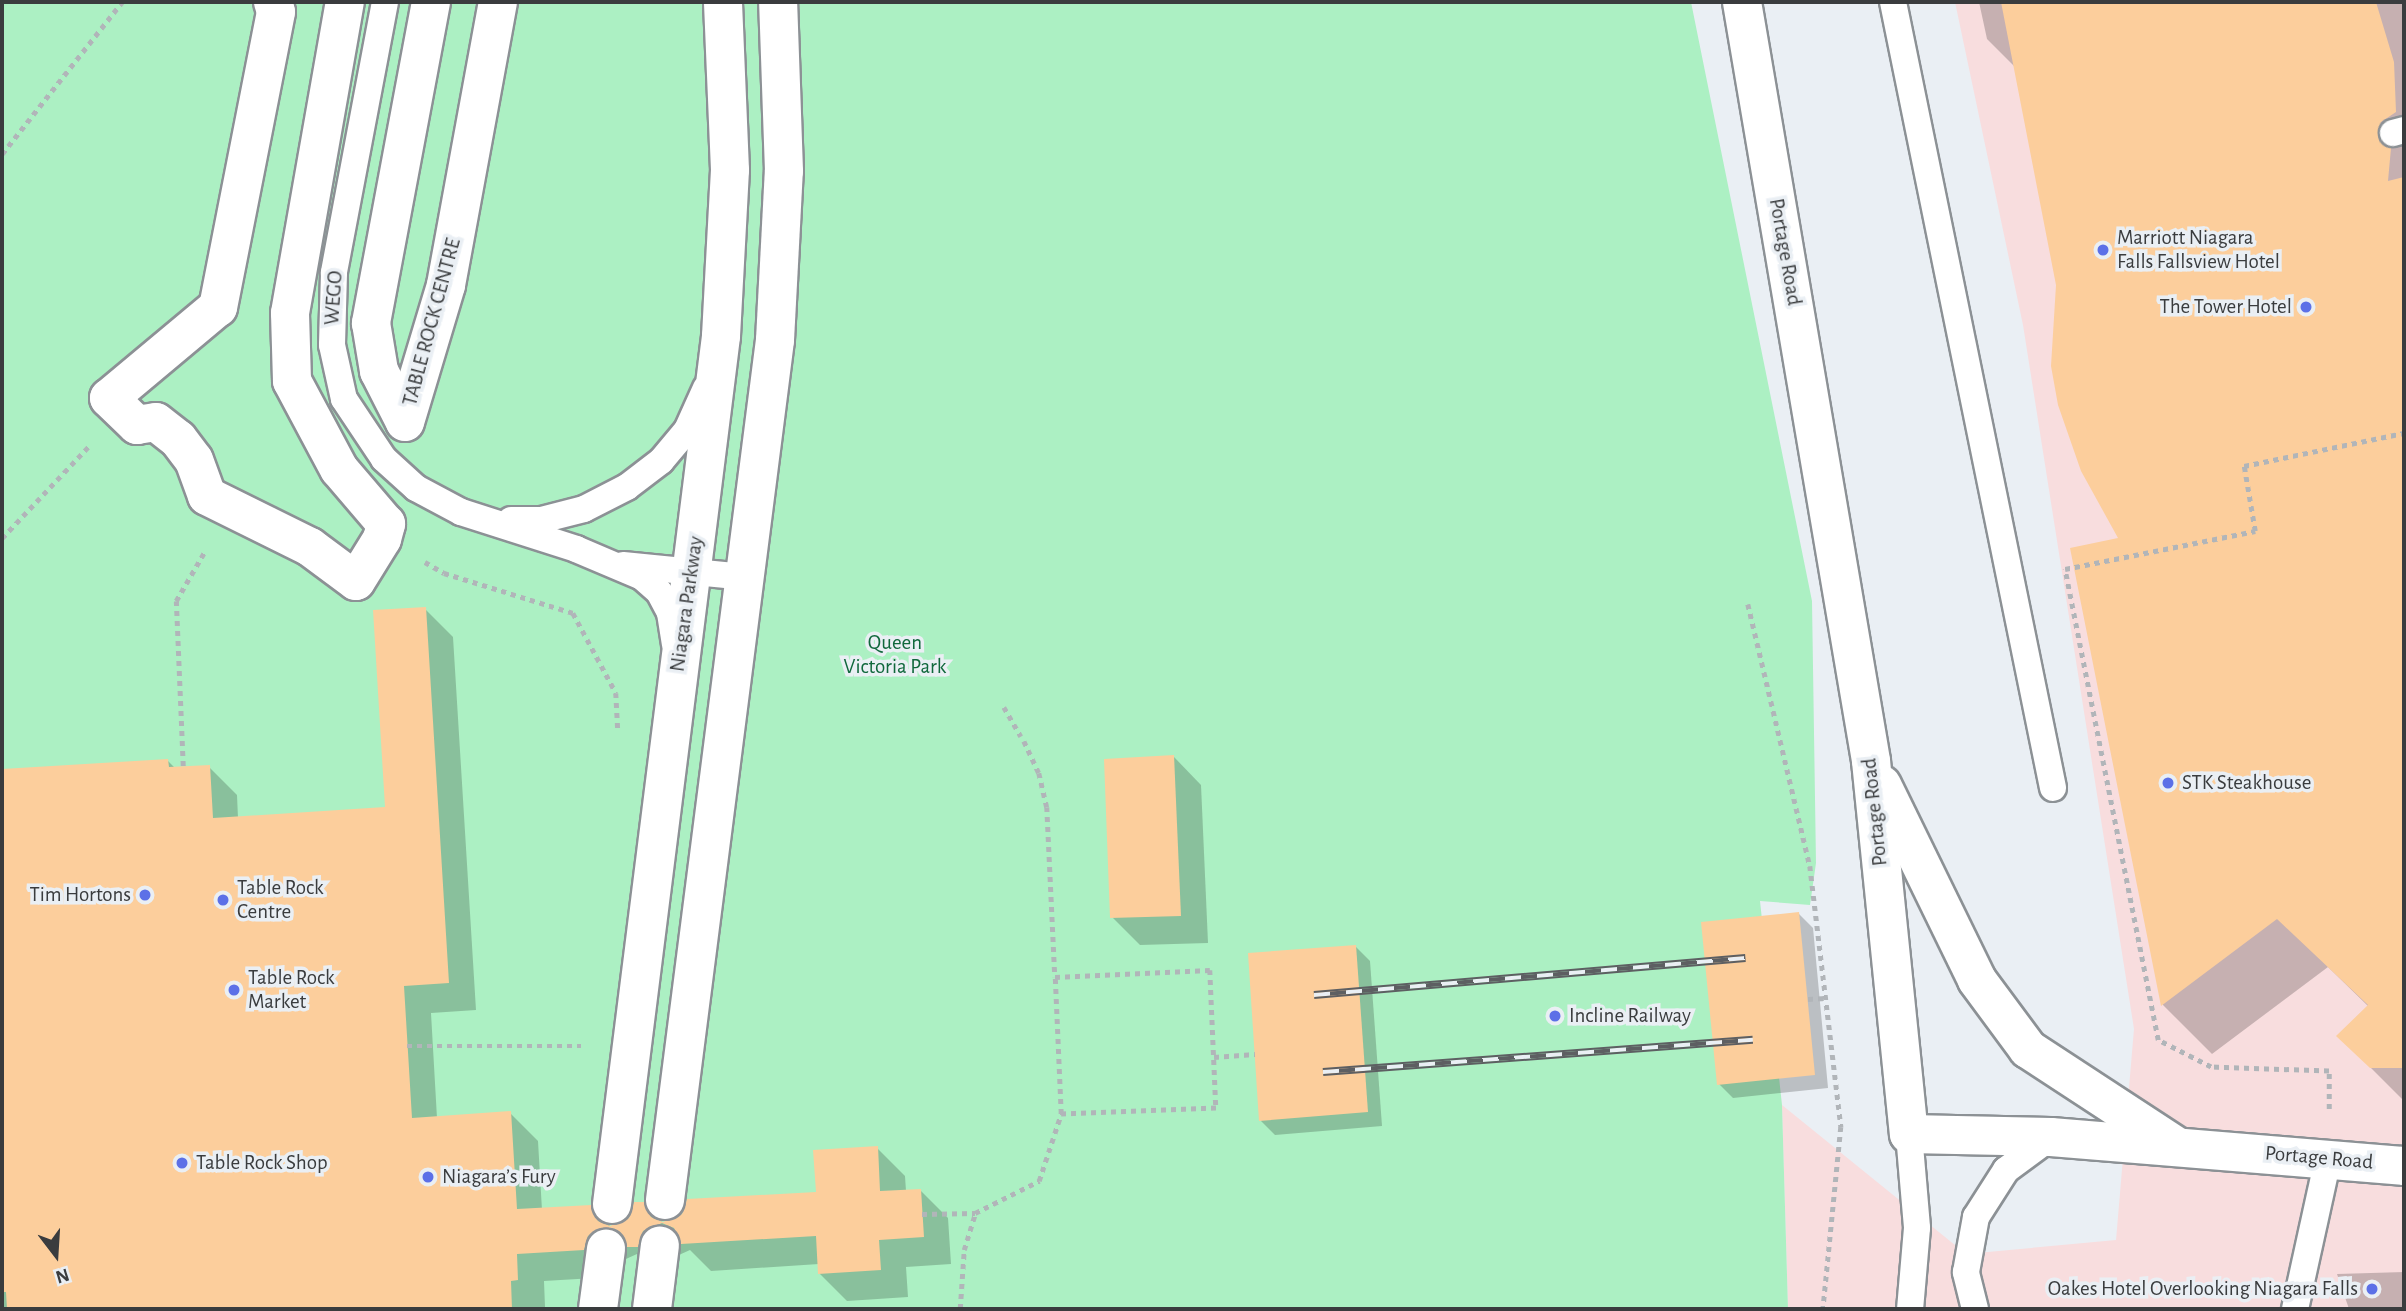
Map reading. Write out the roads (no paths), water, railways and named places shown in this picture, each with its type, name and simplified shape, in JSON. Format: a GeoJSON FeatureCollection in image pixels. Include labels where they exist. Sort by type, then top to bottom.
{"type":"FeatureCollection","features":[{"type":"Feature","properties":{"kind":"main road"},"geometry":{"type":"LineString","coordinates":[[272,2],[276,12],[218,307],[109,398],[137,425],[156,422],[177,439],[194,460],[207,496],[248,519],[310,547],[356,581],[382,539],[386,524],[339,468],[292,381],[290,313],[345,2]]}},
{"type":"Feature","properties":{"kind":"main road","name":"TABLE ROCK CENTRE"},"geometry":{"type":"LineString","coordinates":[[430,2],[371,323],[379,370],[405,422],[446,285],[498,2]]}},
{"type":"Feature","properties":{"kind":"main road","name":"Niagara Parkway"},"geometry":{"type":"LineString","coordinates":[[611,1204],[721,336],[730,170],[723,2]]}},
{"type":"Feature","properties":{"kind":"main road"},"geometry":{"type":"LineString","coordinates":[[665,1200],[775,340],[783,220],[778,2]]}},
{"type":"Feature","properties":{"kind":"main road","name":"Portage Road"},"geometry":{"type":"LineString","coordinates":[[1742,2],[1871,761],[1909,1134],[2051,1136],[2404,1166]]}},
{"type":"Feature","properties":{"kind":"main road"},"geometry":{"type":"LineString","coordinates":[[1871,761],[1977,980],[2028,1049],[2177,1146]]}},
{"type":"Feature","properties":{"kind":"main road"},"geometry":{"type":"LineString","coordinates":[[652,1309],[660,1245]]}},
{"type":"Feature","properties":{"kind":"main road"},"geometry":{"type":"LineString","coordinates":[[598,1309],[606,1249]]}},
{"type":"Feature","properties":{"kind":"lane","name":"WEGO"},"geometry":{"type":"LineString","coordinates":[[385,2],[334,273],[335,371],[359,426],[384,459],[416,488],[461,512],[492,520],[614,564],[659,592],[673,629],[677,684]]}},
{"type":"Feature","properties":{"kind":"lane"},"geometry":{"type":"LineString","coordinates":[[1893,2],[2053,788]]}},
{"type":"Feature","properties":{"kind":"lane","name":"WEGO"},"geometry":{"type":"LineString","coordinates":[[492,520],[541,520],[584,509],[627,487],[661,461],[687,430],[705,390],[721,336]]}},
{"type":"Feature","properties":{"kind":"lane"},"geometry":{"type":"LineString","coordinates":[[614,564],[746,577]]}},
{"type":"Feature","properties":{"kind":"lane"},"geometry":{"type":"LineString","coordinates":[[1909,1134],[1917,1228],[1910,1309]]}},
{"type":"Feature","properties":{"kind":"lane"},"geometry":{"type":"LineString","coordinates":[[1975,1309],[1966,1272],[1976,1217],[2006,1170],[2051,1136]]}},
{"type":"Feature","properties":{"kind":"lane"},"geometry":{"type":"LineString","coordinates":[[2295,1309],[2328,1159]]}},
{"type":"Feature","properties":{"kind":"railway"},"geometry":{"type":"LineString","coordinates":[[1314,995],[1745,958]]}},
{"type":"Feature","properties":{"kind":"railway"},"geometry":{"type":"LineString","coordinates":[[1323,1072],[1753,1040]]}},
{"type":"Feature","properties":{"kind":"place","name":"Marriott Niagara Falls Fallsview Hotel"},"geometry":{"type":"Point","coordinates":[2103,250]}},
{"type":"Feature","properties":{"kind":"place","name":"The Tower Hotel"},"geometry":{"type":"Point","coordinates":[2306,307]}},
{"type":"Feature","properties":{"kind":"place","name":"STK Steakhouse"},"geometry":{"type":"Point","coordinates":[2168,783]}},
{"type":"Feature","properties":{"kind":"place","name":"Tim Hortons"},"geometry":{"type":"Point","coordinates":[145,895]}},
{"type":"Feature","properties":{"kind":"place","name":"Table Rock Centre"},"geometry":{"type":"Point","coordinates":[223,900]}},
{"type":"Feature","properties":{"kind":"place","name":"Table Rock Market"},"geometry":{"type":"Point","coordinates":[234,990]}},
{"type":"Feature","properties":{"kind":"place","name":"Incline Railway"},"geometry":{"type":"Point","coordinates":[1555,1016]}},
{"type":"Feature","properties":{"kind":"place","name":"Table Rock Shop"},"geometry":{"type":"Point","coordinates":[182,1163]}},
{"type":"Feature","properties":{"kind":"place","name":"Niagara’s Fury"},"geometry":{"type":"Point","coordinates":[428,1177]}},
{"type":"Feature","properties":{"kind":"place","name":"Oakes Hotel Overlooking Niagara Falls"},"geometry":{"type":"Point","coordinates":[2372,1289]}},
{"type":"Feature","properties":{"kind":"park label","name":"Queen Victoria Park"},"geometry":{"type":"Point","coordinates":[895,655]}}]}
